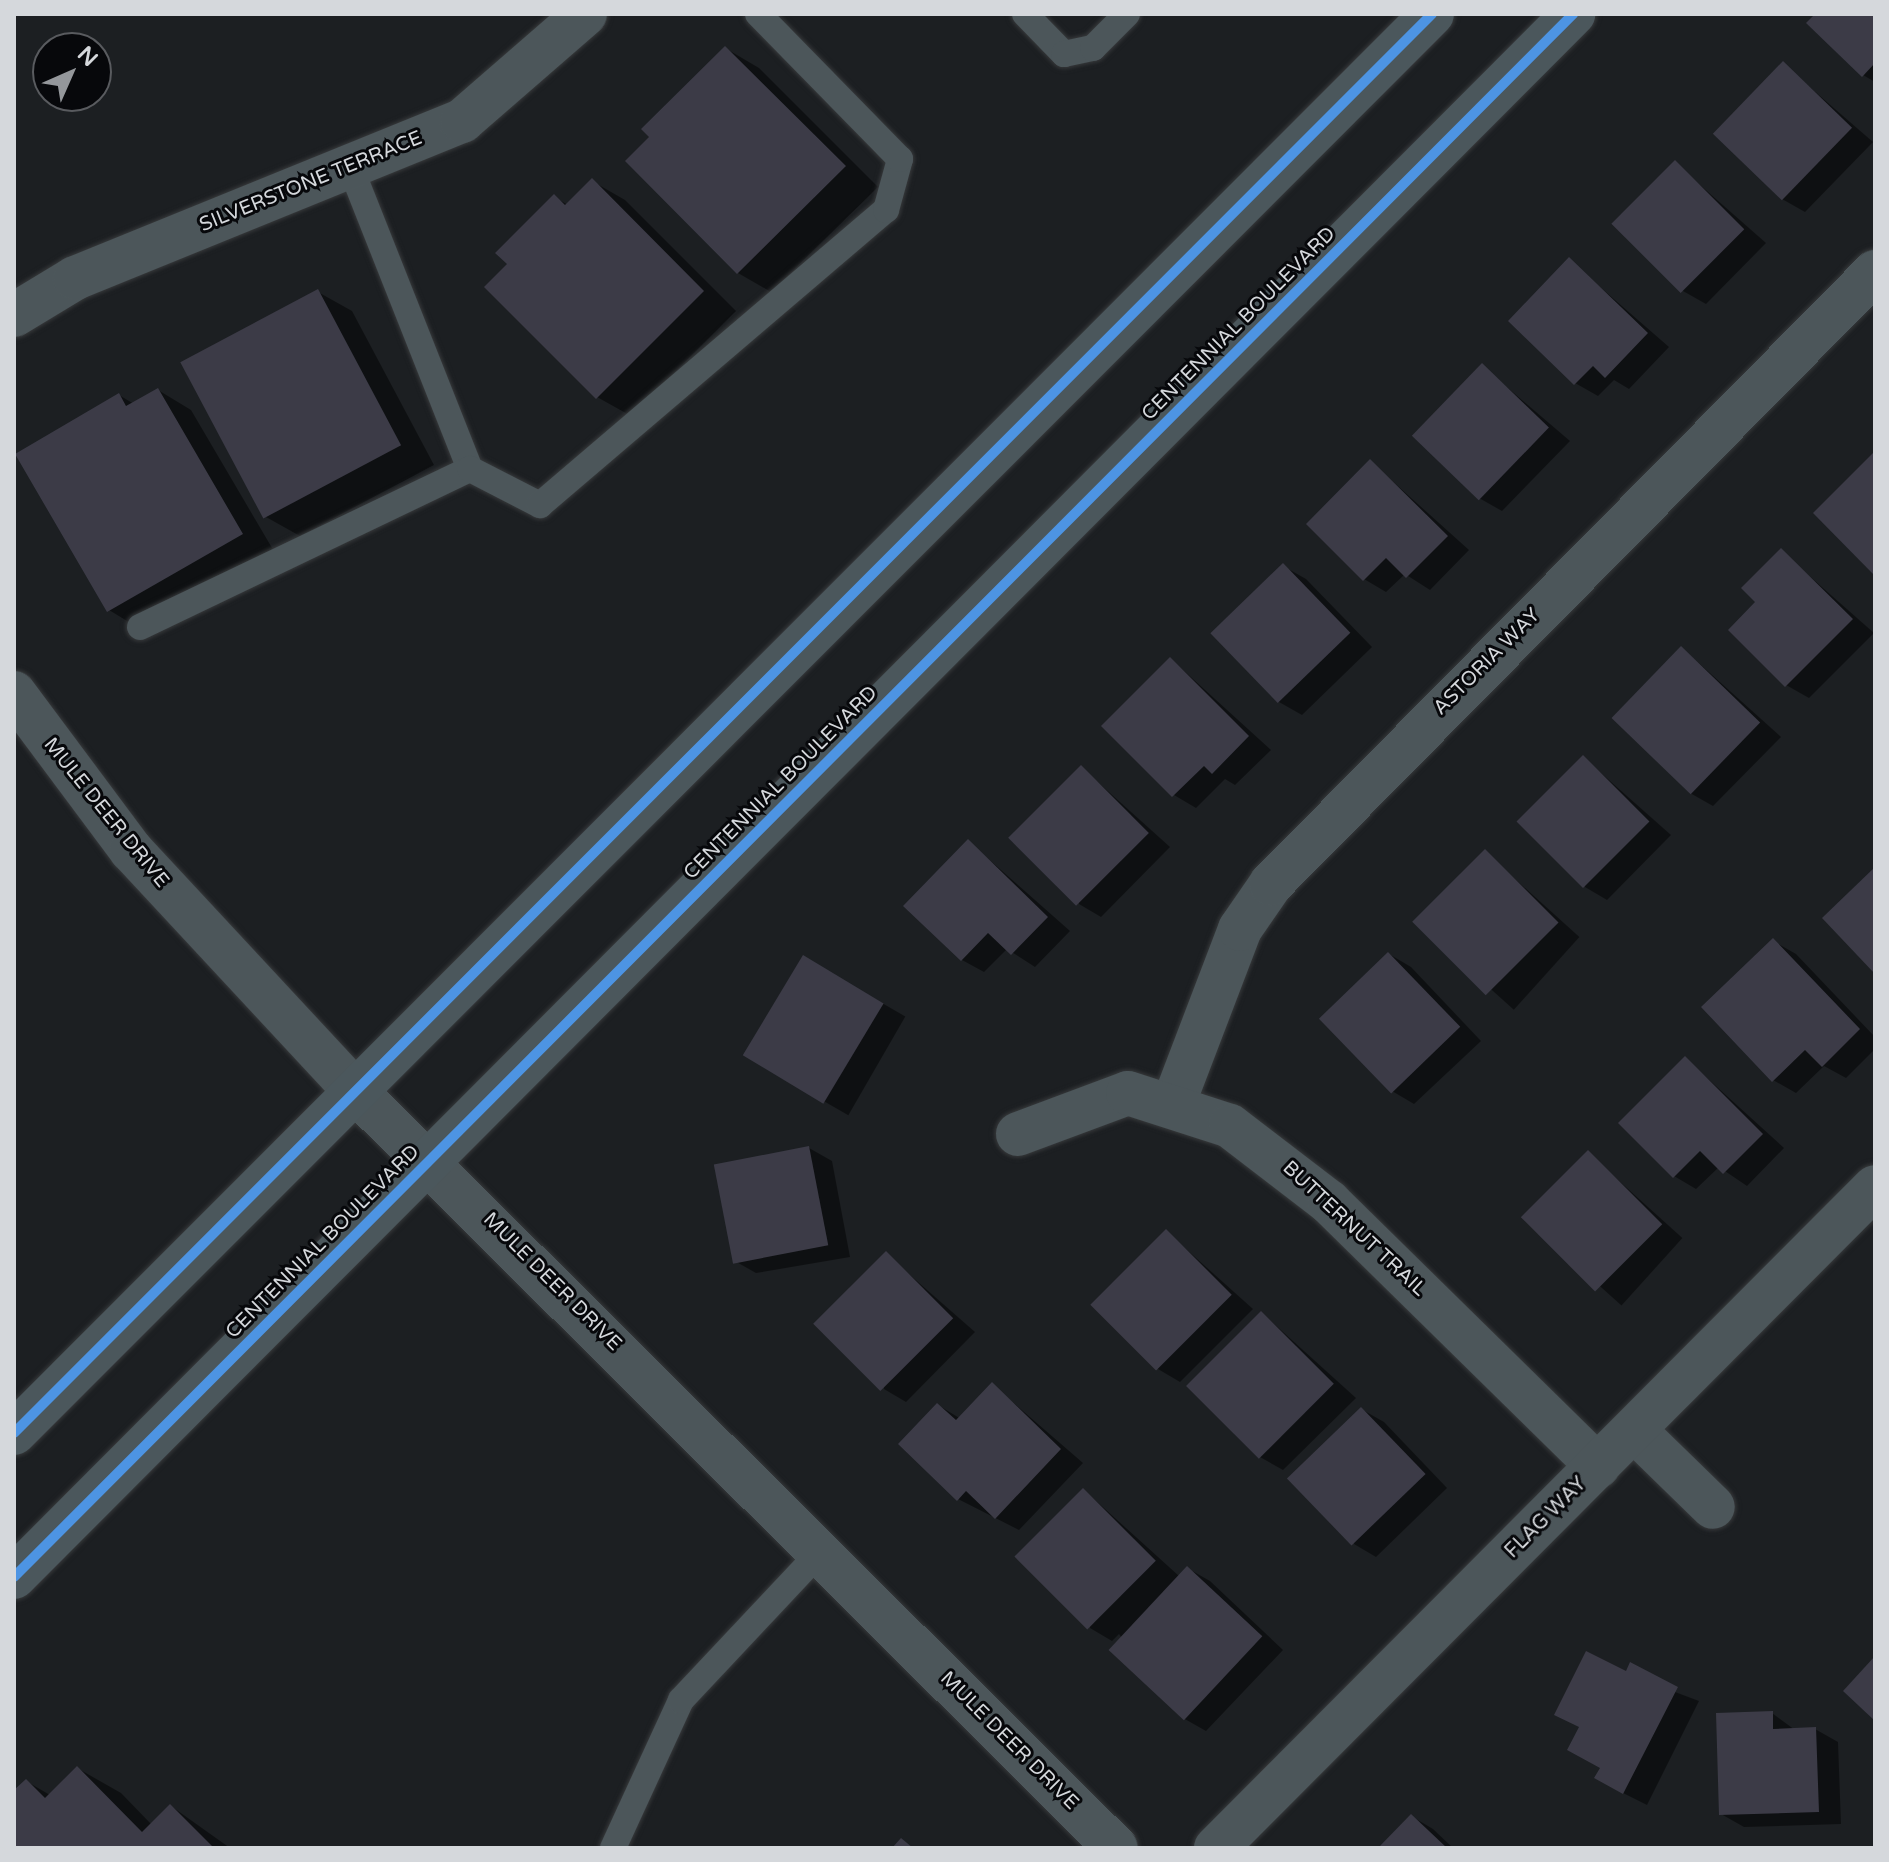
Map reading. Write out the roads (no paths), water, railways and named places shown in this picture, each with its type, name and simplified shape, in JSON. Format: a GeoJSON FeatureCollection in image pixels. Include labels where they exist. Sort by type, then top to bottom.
{"type":"FeatureCollection","features":[{"type":"Feature","properties":{"kind":"main road"},"geometry":{"type":"LineString","coordinates":[[14,1433],[1432,14]]}},
{"type":"Feature","properties":{"kind":"main road","name":"CENTENNIAL BOULEVARD"},"geometry":{"type":"LineString","coordinates":[[14,1577],[1573,14]]}},
{"type":"Feature","properties":{"kind":"street","name":"SILVERSTONE TERRACE"},"geometry":{"type":"LineString","coordinates":[[14,315],[75,278],[462,121],[585,14]]}},
{"type":"Feature","properties":{"kind":"street","name":"ASTORIA WAY"},"geometry":{"type":"LineString","coordinates":[[1174,1102],[1240,929],[1271,884],[1875,272]]}},
{"type":"Feature","properties":{"kind":"street","name":"MULE DEER DRIVE"},"geometry":{"type":"LineString","coordinates":[[14,693],[131,850],[355,1091],[430,1160],[1116,1848]]}},
{"type":"Feature","properties":{"kind":"street","name":"BUTTERNUT TRAIL"},"geometry":{"type":"LineString","coordinates":[[1018,1134],[1128,1093],[1174,1102],[1230,1126],[1281,1160],[1598,1466]]}},
{"type":"Feature","properties":{"kind":"street","name":"FLAG WAY"},"geometry":{"type":"LineString","coordinates":[[1216,1848],[1875,1187]]}},
{"type":"Feature","properties":{"kind":"street"},"geometry":{"type":"LineString","coordinates":[[1634,1430],[1713,1507]]}},
{"type":"Feature","properties":{"kind":"lane"},"geometry":{"type":"LineString","coordinates":[[350,166],[470,469],[540,505],[886,210],[900,159],[758,14]]}},
{"type":"Feature","properties":{"kind":"lane"},"geometry":{"type":"LineString","coordinates":[[1025,14],[1064,54],[1093,48],[1127,14]]}},
{"type":"Feature","properties":{"kind":"lane"},"geometry":{"type":"LineString","coordinates":[[140,627],[470,469]]}},
{"type":"Feature","properties":{"kind":"lane"},"geometry":{"type":"LineString","coordinates":[[613,1848],[681,1700],[820,1552]]}}]}
